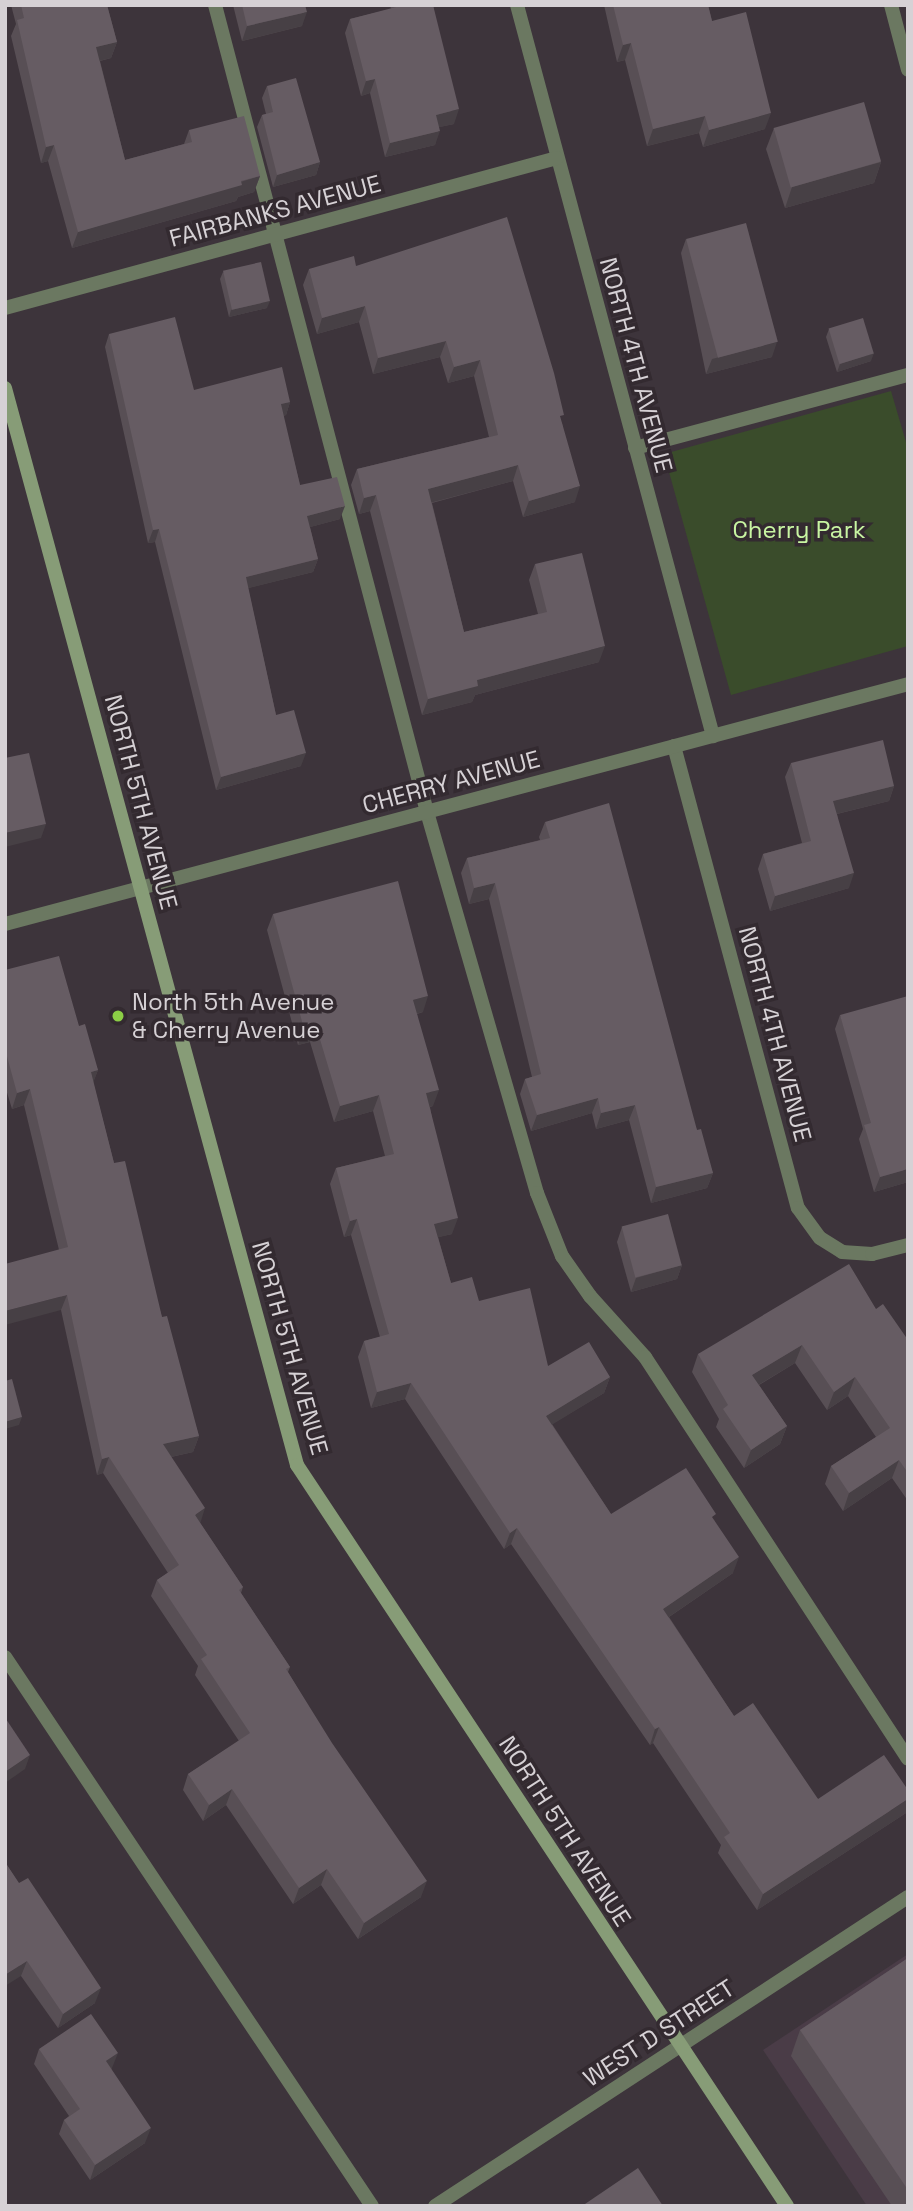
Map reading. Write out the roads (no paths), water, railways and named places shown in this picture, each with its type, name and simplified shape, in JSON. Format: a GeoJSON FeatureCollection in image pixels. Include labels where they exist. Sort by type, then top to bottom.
{"type":"FeatureCollection","features":[{"type":"Feature","properties":{"kind":"main road","name":"NORTH 5TH AVENUE"},"geometry":{"type":"LineString","coordinates":[[5,388],[297,1465],[787,2206]]}},
{"type":"Feature","properties":{"kind":"street"},"geometry":{"type":"LineString","coordinates":[[215,5],[278,234],[427,812],[537,1193],[562,1256],[590,1296],[645,1357],[908,1759]]}},
{"type":"Feature","properties":{"kind":"street","name":"NORTH 4TH AVENUE"},"geometry":{"type":"LineString","coordinates":[[517,5],[713,736]]}},
{"type":"Feature","properties":{"kind":"street"},"geometry":{"type":"LineString","coordinates":[[891,5],[908,70]]}},
{"type":"Feature","properties":{"kind":"street","name":"FAIRBANKS AVENUE"},"geometry":{"type":"LineString","coordinates":[[5,308],[557,158]]}},
{"type":"Feature","properties":{"kind":"street"},"geometry":{"type":"LineString","coordinates":[[635,448],[908,375]]}},
{"type":"Feature","properties":{"kind":"street","name":"CHERRY AVENUE"},"geometry":{"type":"LineString","coordinates":[[5,924],[908,684]]}},
{"type":"Feature","properties":{"kind":"street","name":"NORTH 4TH AVENUE"},"geometry":{"type":"LineString","coordinates":[[674,746],[798,1208],[820,1238],[842,1251],[872,1254],[908,1245]]}},
{"type":"Feature","properties":{"kind":"street"},"geometry":{"type":"LineString","coordinates":[[5,1657],[372,2206]]}},
{"type":"Feature","properties":{"kind":"street","name":"WEST D STREET"},"geometry":{"type":"LineString","coordinates":[[435,2206],[908,1897]]}},
{"type":"Feature","properties":{"kind":"place","name":"North 5th Avenue & Cherry Avenue"},"geometry":{"type":"Point","coordinates":[118,1016]}},
{"type":"Feature","properties":{"kind":"park label","name":"Cherry Park"},"geometry":{"type":"Point","coordinates":[799,530]}}]}
